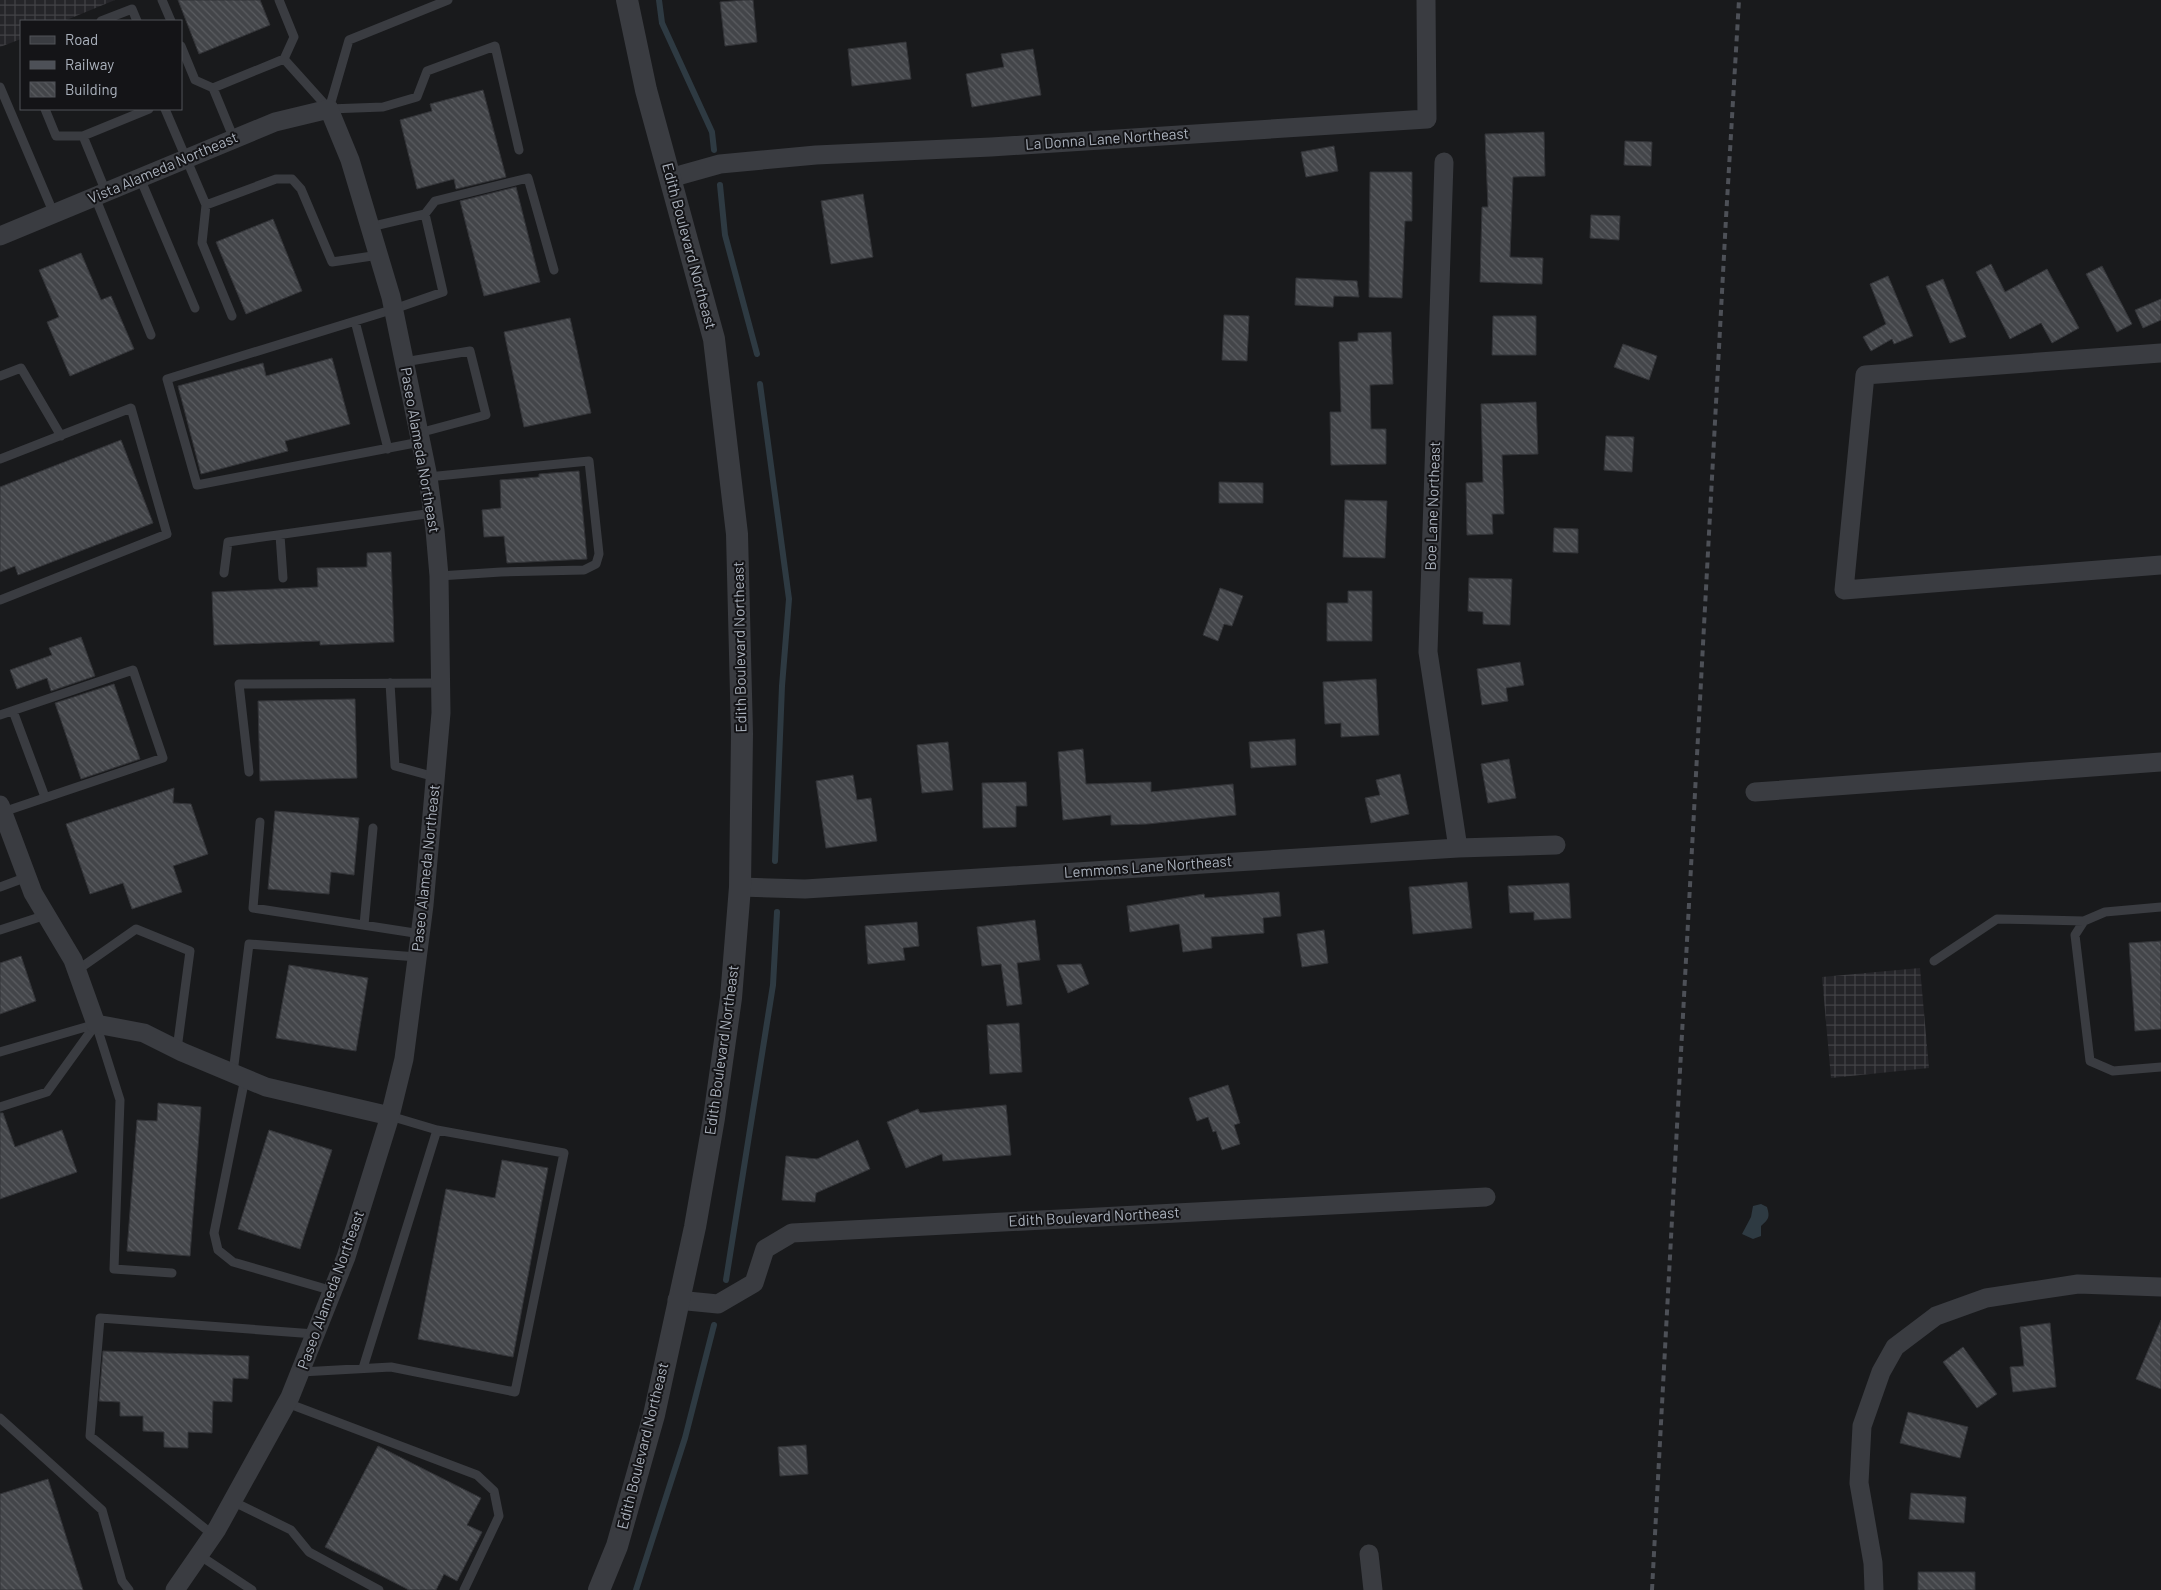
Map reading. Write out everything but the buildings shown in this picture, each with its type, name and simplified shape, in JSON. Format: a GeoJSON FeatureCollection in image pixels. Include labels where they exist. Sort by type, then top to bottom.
{"type":"FeatureCollection","features":[{"type":"Feature","properties":{"kind":"street","name":"Edith Boulevard Northeast"},"geometry":{"type":"LineString","coordinates":[[599,1590],[617,1546],[654,1415],[695,1227],[714,1118],[731,998],[740,887],[742,734],[738,534],[714,339],[646,90],[627,0]]}},
{"type":"Feature","properties":{"kind":"street","name":"La Donna Lane Northeast"},"geometry":{"type":"LineString","coordinates":[[670,178],[720,164],[816,155],[991,147],[1427,119],[1426,0]]}},
{"type":"Feature","properties":{"kind":"street","name":"Vista Alameda Northeast"},"geometry":{"type":"LineString","coordinates":[[0,236],[276,122],[329,109]]}},
{"type":"Feature","properties":{"kind":"street","name":"Paseo Alameda Northeast"},"geometry":{"type":"LineString","coordinates":[[175,1590],[213,1535],[287,1403],[346,1258],[390,1116],[404,1059],[421,934],[441,713],[439,576],[433,513],[428,477],[394,310],[350,160],[329,109]]}},
{"type":"Feature","properties":{"kind":"street","name":"Boe Lane Northeast"},"geometry":{"type":"LineString","coordinates":[[1444,162],[1428,652],[1458,848]]}},
{"type":"Feature","properties":{"kind":"street"},"geometry":{"type":"LineString","coordinates":[[2161,353],[1865,374],[1844,590],[2161,565]]}},
{"type":"Feature","properties":{"kind":"street"},"geometry":{"type":"LineString","coordinates":[[1755,792],[2161,762]]}},
{"type":"Feature","properties":{"kind":"street"},"geometry":{"type":"LineString","coordinates":[[1,808],[33,893],[73,960],[96,1024],[144,1033],[176,1049],[266,1087],[390,1116]]}},
{"type":"Feature","properties":{"kind":"street","name":"Lemmons Lane Northeast"},"geometry":{"type":"LineString","coordinates":[[740,887],[805,889],[1458,848],[1556,846]]}},
{"type":"Feature","properties":{"kind":"street","name":"Edith Boulevard Northeast"},"geometry":{"type":"LineString","coordinates":[[678,1300],[718,1304],[754,1283],[764,1249],[792,1233],[1486,1197]]}},
{"type":"Feature","properties":{"kind":"street"},"geometry":{"type":"LineString","coordinates":[[1874,1590],[1873,1563],[1860,1483],[1862,1426],[1881,1372],[1895,1347],[1936,1316],[1986,1298],[2078,1284],[2161,1287]]}},
{"type":"Feature","properties":{"kind":"street"},"geometry":{"type":"LineString","coordinates":[[1369,1554],[1373,1590]]}},
{"type":"Feature","properties":{"kind":"lane"},"geometry":{"type":"LineString","coordinates":[[162,0],[171,20]]}},
{"type":"Feature","properties":{"kind":"lane"},"geometry":{"type":"LineString","coordinates":[[213,88],[284,59],[294,37],[279,0]]}},
{"type":"Feature","properties":{"kind":"lane"},"geometry":{"type":"LineString","coordinates":[[329,109],[349,40],[448,0]]}},
{"type":"Feature","properties":{"kind":"lane"},"geometry":{"type":"LineString","coordinates":[[104,20],[132,9],[137,20]]}},
{"type":"Feature","properties":{"kind":"lane"},"geometry":{"type":"LineString","coordinates":[[329,109],[383,107],[417,97],[427,71],[495,46],[519,150]]}},
{"type":"Feature","properties":{"kind":"lane"},"geometry":{"type":"LineString","coordinates":[[182,48],[196,80],[213,88],[234,139]]}},
{"type":"Feature","properties":{"kind":"lane"},"geometry":{"type":"LineString","coordinates":[[284,59],[329,109]]}},
{"type":"Feature","properties":{"kind":"lane"},"geometry":{"type":"LineString","coordinates":[[0,87],[54,214]]}},
{"type":"Feature","properties":{"kind":"lane"},"geometry":{"type":"LineString","coordinates":[[45,110],[56,136],[82,136],[146,110]]}},
{"type":"Feature","properties":{"kind":"lane"},"geometry":{"type":"LineString","coordinates":[[165,110],[206,205],[202,243],[232,316]]}},
{"type":"Feature","properties":{"kind":"lane"},"geometry":{"type":"LineString","coordinates":[[82,136],[100,194],[150,336]]}},
{"type":"Feature","properties":{"kind":"lane"},"geometry":{"type":"LineString","coordinates":[[140,178],[195,308]]}},
{"type":"Feature","properties":{"kind":"lane"},"geometry":{"type":"LineString","coordinates":[[370,226],[425,214],[435,201],[528,178],[554,270]]}},
{"type":"Feature","properties":{"kind":"lane"},"geometry":{"type":"LineString","coordinates":[[206,205],[276,179],[292,179],[301,189],[332,262],[379,255]]}},
{"type":"Feature","properties":{"kind":"lane"},"geometry":{"type":"LineString","coordinates":[[404,362],[470,350],[486,415],[388,449],[196,485],[167,379],[394,310],[443,292],[425,214]]}},
{"type":"Feature","properties":{"kind":"lane"},"geometry":{"type":"LineString","coordinates":[[356,321],[388,449]]}},
{"type":"Feature","properties":{"kind":"lane"},"geometry":{"type":"LineString","coordinates":[[0,376],[22,368],[61,436]]}},
{"type":"Feature","properties":{"kind":"lane"},"geometry":{"type":"LineString","coordinates":[[0,459],[131,408],[167,534],[0,600]]}},
{"type":"Feature","properties":{"kind":"lane"},"geometry":{"type":"LineString","coordinates":[[428,477],[589,461],[599,554],[596,564],[584,570],[439,576]]}},
{"type":"Feature","properties":{"kind":"lane"},"geometry":{"type":"LineString","coordinates":[[224,573],[228,542],[433,513]]}},
{"type":"Feature","properties":{"kind":"lane"},"geometry":{"type":"LineString","coordinates":[[280,535],[282,578]]}},
{"type":"Feature","properties":{"kind":"lane"},"geometry":{"type":"LineString","coordinates":[[0,715],[133,670],[163,758],[45,797],[1,808]]}},
{"type":"Feature","properties":{"kind":"lane"},"geometry":{"type":"LineString","coordinates":[[249,772],[239,684],[440,684]]}},
{"type":"Feature","properties":{"kind":"lane"},"geometry":{"type":"LineString","coordinates":[[390,684],[395,766],[435,776]]}},
{"type":"Feature","properties":{"kind":"lane"},"geometry":{"type":"LineString","coordinates":[[13,710],[45,797]]}},
{"type":"Feature","properties":{"kind":"lane"},"geometry":{"type":"LineString","coordinates":[[260,822],[253,908],[421,934]]}},
{"type":"Feature","properties":{"kind":"lane"},"geometry":{"type":"LineString","coordinates":[[364,925],[373,828]]}},
{"type":"Feature","properties":{"kind":"lane"},"geometry":{"type":"LineString","coordinates":[[0,887],[27,877]]}},
{"type":"Feature","properties":{"kind":"lane"},"geometry":{"type":"LineString","coordinates":[[1934,961],[1997,919],[2084,921],[2105,912],[2161,907]]}},
{"type":"Feature","properties":{"kind":"lane"},"geometry":{"type":"LineString","coordinates":[[0,930],[46,914]]}},
{"type":"Feature","properties":{"kind":"lane"},"geometry":{"type":"LineString","coordinates":[[2084,921],[2075,935],[2090,1061],[2112,1071],[2161,1067]]}},
{"type":"Feature","properties":{"kind":"lane"},"geometry":{"type":"LineString","coordinates":[[76,971],[136,929],[190,950],[176,1049]]}},
{"type":"Feature","properties":{"kind":"lane"},"geometry":{"type":"LineString","coordinates":[[333,1291],[233,1262],[218,1250],[214,1233],[239,1076],[249,944],[417,957]]}},
{"type":"Feature","properties":{"kind":"lane"},"geometry":{"type":"LineString","coordinates":[[0,1052],[96,1024]]}},
{"type":"Feature","properties":{"kind":"lane"},"geometry":{"type":"LineString","coordinates":[[0,1107],[47,1092],[96,1024]]}},
{"type":"Feature","properties":{"kind":"lane"},"geometry":{"type":"LineString","coordinates":[[96,1024],[120,1100],[114,1269],[172,1272]]}},
{"type":"Feature","properties":{"kind":"lane"},"geometry":{"type":"LineString","coordinates":[[300,1372],[391,1366],[514,1392],[564,1153],[437,1130],[390,1116]]}},
{"type":"Feature","properties":{"kind":"lane"},"geometry":{"type":"LineString","coordinates":[[362,1368],[437,1130]]}},
{"type":"Feature","properties":{"kind":"lane"},"geometry":{"type":"LineString","coordinates":[[213,1535],[90,1436],[100,1318],[316,1334]]}},
{"type":"Feature","properties":{"kind":"lane"},"geometry":{"type":"LineString","coordinates":[[287,1403],[477,1475],[494,1491],[500,1516],[464,1590]]}},
{"type":"Feature","properties":{"kind":"lane"},"geometry":{"type":"LineString","coordinates":[[0,1418],[102,1510],[122,1580],[129,1590]]}},
{"type":"Feature","properties":{"kind":"lane"},"geometry":{"type":"LineString","coordinates":[[232,1501],[291,1530],[309,1552],[379,1590]]}},
{"type":"Feature","properties":{"kind":"lane"},"geometry":{"type":"LineString","coordinates":[[199,1555],[252,1590]]}},
{"type":"Feature","properties":{"kind":"shaded area"},"geometry":{"type":"Polygon","coordinates":[[[0,0],[115,0],[66,20],[20,20],[20,39],[0,47],[0,0]]]}},
{"type":"Feature","properties":{"kind":"shaded area"},"geometry":{"type":"Polygon","coordinates":[[[1920,968],[1929,1068],[1831,1078],[1822,977],[1920,968]]]}},
{"type":"Feature","properties":{"kind":"shaded area"},"geometry":{"type":"Polygon","coordinates":[[[1761,1204],[1767,1207],[1768,1218],[1761,1226],[1761,1236],[1753,1239],[1742,1234],[1751,1217],[1753,1206],[1761,1204]]]}},
{"type":"Feature","properties":{"kind":"waterway"},"geometry":{"type":"LineString","coordinates":[[659,0],[662,23],[712,132],[714,150]]}},
{"type":"Feature","properties":{"kind":"waterway"},"geometry":{"type":"LineString","coordinates":[[720,185],[725,235],[757,354]]}},
{"type":"Feature","properties":{"kind":"waterway"},"geometry":{"type":"LineString","coordinates":[[760,384],[789,599],[782,686],[775,861]]}},
{"type":"Feature","properties":{"kind":"waterway"},"geometry":{"type":"LineString","coordinates":[[726,1280],[773,985],[777,912]]}},
{"type":"Feature","properties":{"kind":"waterway"},"geometry":{"type":"LineString","coordinates":[[636,1590],[685,1438],[714,1325]]}},
{"type":"Feature","properties":{"kind":"railway"},"geometry":{"type":"LineString","coordinates":[[1652,1590],[1739,0]]}}]}
